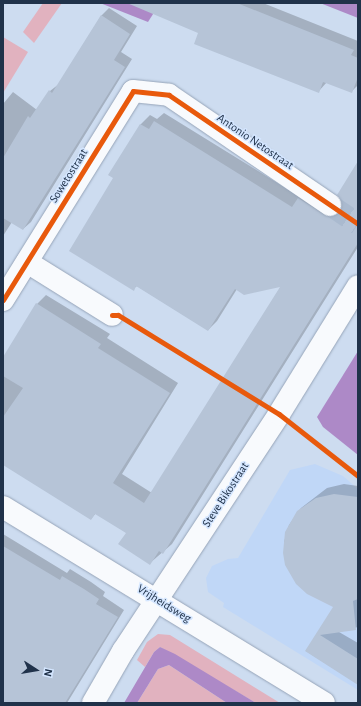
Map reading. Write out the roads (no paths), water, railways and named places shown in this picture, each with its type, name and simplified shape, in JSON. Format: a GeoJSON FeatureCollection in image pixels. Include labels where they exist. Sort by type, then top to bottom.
{"type":"FeatureCollection","features":[{"type":"Feature","properties":{"kind":"street","name":"Sowetostraat"},"geometry":{"type":"LineString","coordinates":[[3,300],[134,91],[169,95]]}},
{"type":"Feature","properties":{"kind":"street","name":"Antonio Netostraat"},"geometry":{"type":"LineString","coordinates":[[169,95],[330,206]]}},
{"type":"Feature","properties":{"kind":"street"},"geometry":{"type":"LineString","coordinates":[[27,262],[112,315]]}},
{"type":"Feature","properties":{"kind":"street","name":"Steve Bikostraat"},"geometry":{"type":"LineString","coordinates":[[93,703],[123,651],[279,414],[358,286]]}},
{"type":"Feature","properties":{"kind":"street","name":"Vrijheidsweg"},"geometry":{"type":"LineString","coordinates":[[3,507],[158,600],[324,703]]}},
{"type":"Feature","properties":{"kind":"tunnel"},"geometry":{"type":"LineString","coordinates":[[330,205],[358,224]]}}]}
